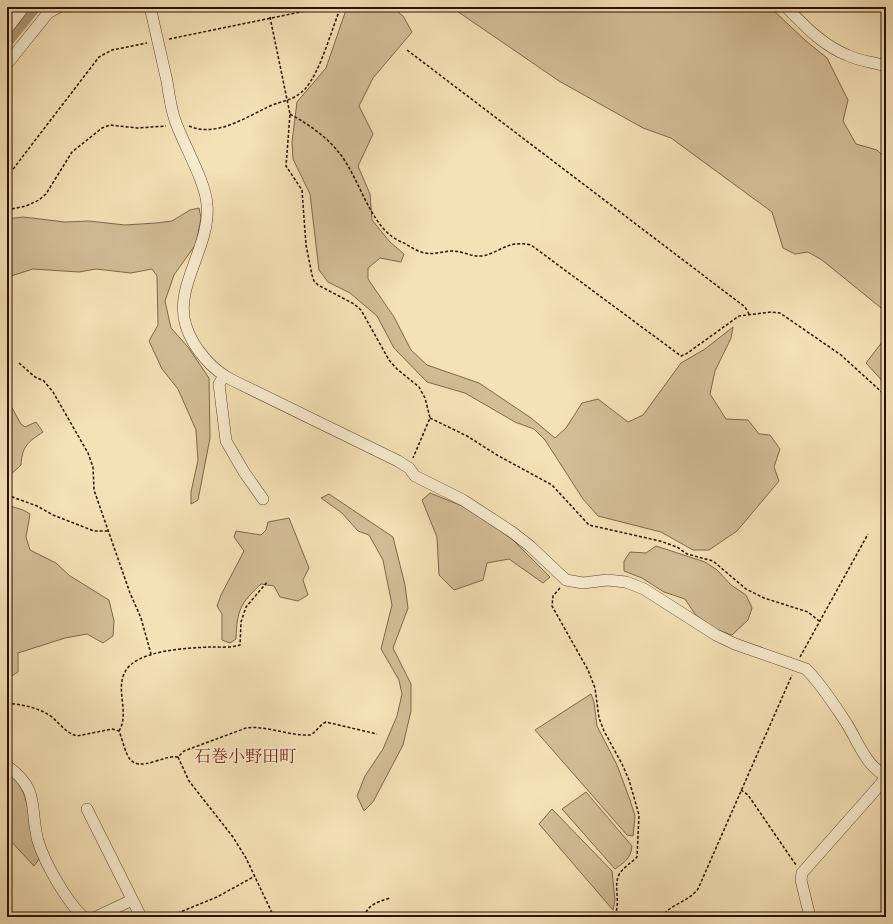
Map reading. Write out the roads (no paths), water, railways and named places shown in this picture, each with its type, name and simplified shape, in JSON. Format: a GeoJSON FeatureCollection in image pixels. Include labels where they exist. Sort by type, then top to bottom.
{"type":"FeatureCollection","features":[{"type":"Feature","properties":{"kind":"street"},"geometry":{"type":"LineString","coordinates":[[7,29],[24,7]]}},
{"type":"Feature","properties":{"kind":"street"},"geometry":{"type":"LineString","coordinates":[[7,64],[48,13],[59,7]]}},
{"type":"Feature","properties":{"kind":"street"},"geometry":{"type":"LineString","coordinates":[[150,7],[176,122],[207,203],[208,218],[202,243],[184,295],[183,312],[186,326],[194,342],[205,358],[224,376],[398,461],[409,468],[415,476],[463,500],[512,532],[530,546],[566,580],[583,583],[606,580],[626,582],[644,590],[716,635],[765,656],[806,669],[848,726],[867,758],[876,769],[886,777],[802,873],[801,880],[810,917]]}},
{"type":"Feature","properties":{"kind":"street"},"geometry":{"type":"LineString","coordinates":[[786,7],[818,38],[830,47],[848,56],[886,66]]}},
{"type":"Feature","properties":{"kind":"street"},"geometry":{"type":"LineString","coordinates":[[224,376],[219,384],[226,441],[244,472],[263,499]]}},
{"type":"Feature","properties":{"kind":"street"},"geometry":{"type":"LineString","coordinates":[[7,766],[19,775],[30,791],[38,840],[44,860],[83,917]]}},
{"type":"Feature","properties":{"kind":"street"},"geometry":{"type":"LineString","coordinates":[[87,809],[141,917]]}},
{"type":"Feature","properties":{"kind":"street"},"geometry":{"type":"LineString","coordinates":[[96,917],[132,900]]}},
{"type":"Feature","properties":{"kind":"waterway"},"geometry":{"type":"LineString","coordinates":[[7,43],[36,7]]}},
{"type":"Feature","properties":{"kind":"district","name":"石巻小野田町"},"geometry":{"type":"Point","coordinates":[245,756]}}]}
